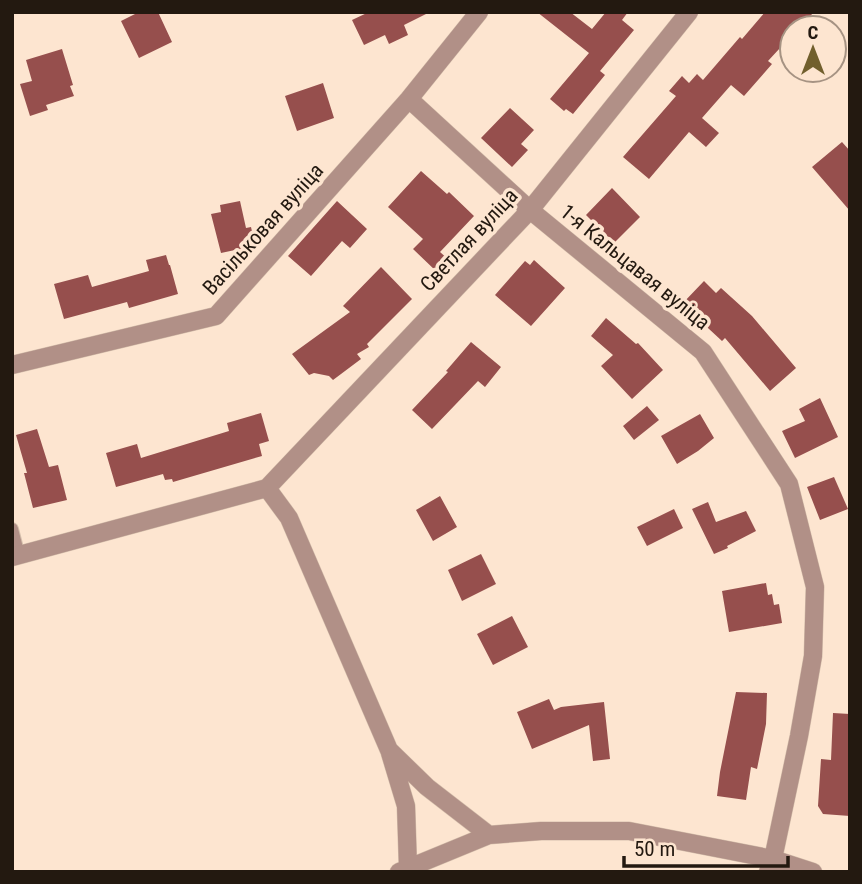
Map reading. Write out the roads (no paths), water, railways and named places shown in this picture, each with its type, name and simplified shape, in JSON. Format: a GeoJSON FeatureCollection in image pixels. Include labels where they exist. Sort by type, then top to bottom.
{"type":"FeatureCollection","features":[{"type":"Feature","properties":{"kind":"street","name":"Васільковая вуліца"},"geometry":{"type":"LineString","coordinates":[[12,365],[216,316],[409,99],[479,12]]}},
{"type":"Feature","properties":{"kind":"street","name":"Светлая вуліца"},"geometry":{"type":"LineString","coordinates":[[267,488],[530,210],[690,12]]}},
{"type":"Feature","properties":{"kind":"street","name":"1-я Кальцавая вуліца"},"geometry":{"type":"LineString","coordinates":[[409,99],[530,210],[702,352],[789,484],[815,587],[813,656],[771,865]]}},
{"type":"Feature","properties":{"kind":"street"},"geometry":{"type":"LineString","coordinates":[[16,556],[267,488],[289,518],[389,750],[406,806],[403,870],[489,835],[541,831],[629,831],[771,865],[813,872]]}},
{"type":"Feature","properties":{"kind":"street"},"geometry":{"type":"LineString","coordinates":[[389,750],[427,787],[489,835]]}},
{"type":"Feature","properties":{"kind":"lane"},"geometry":{"type":"LineString","coordinates":[[12,529],[16,556]]}}]}
